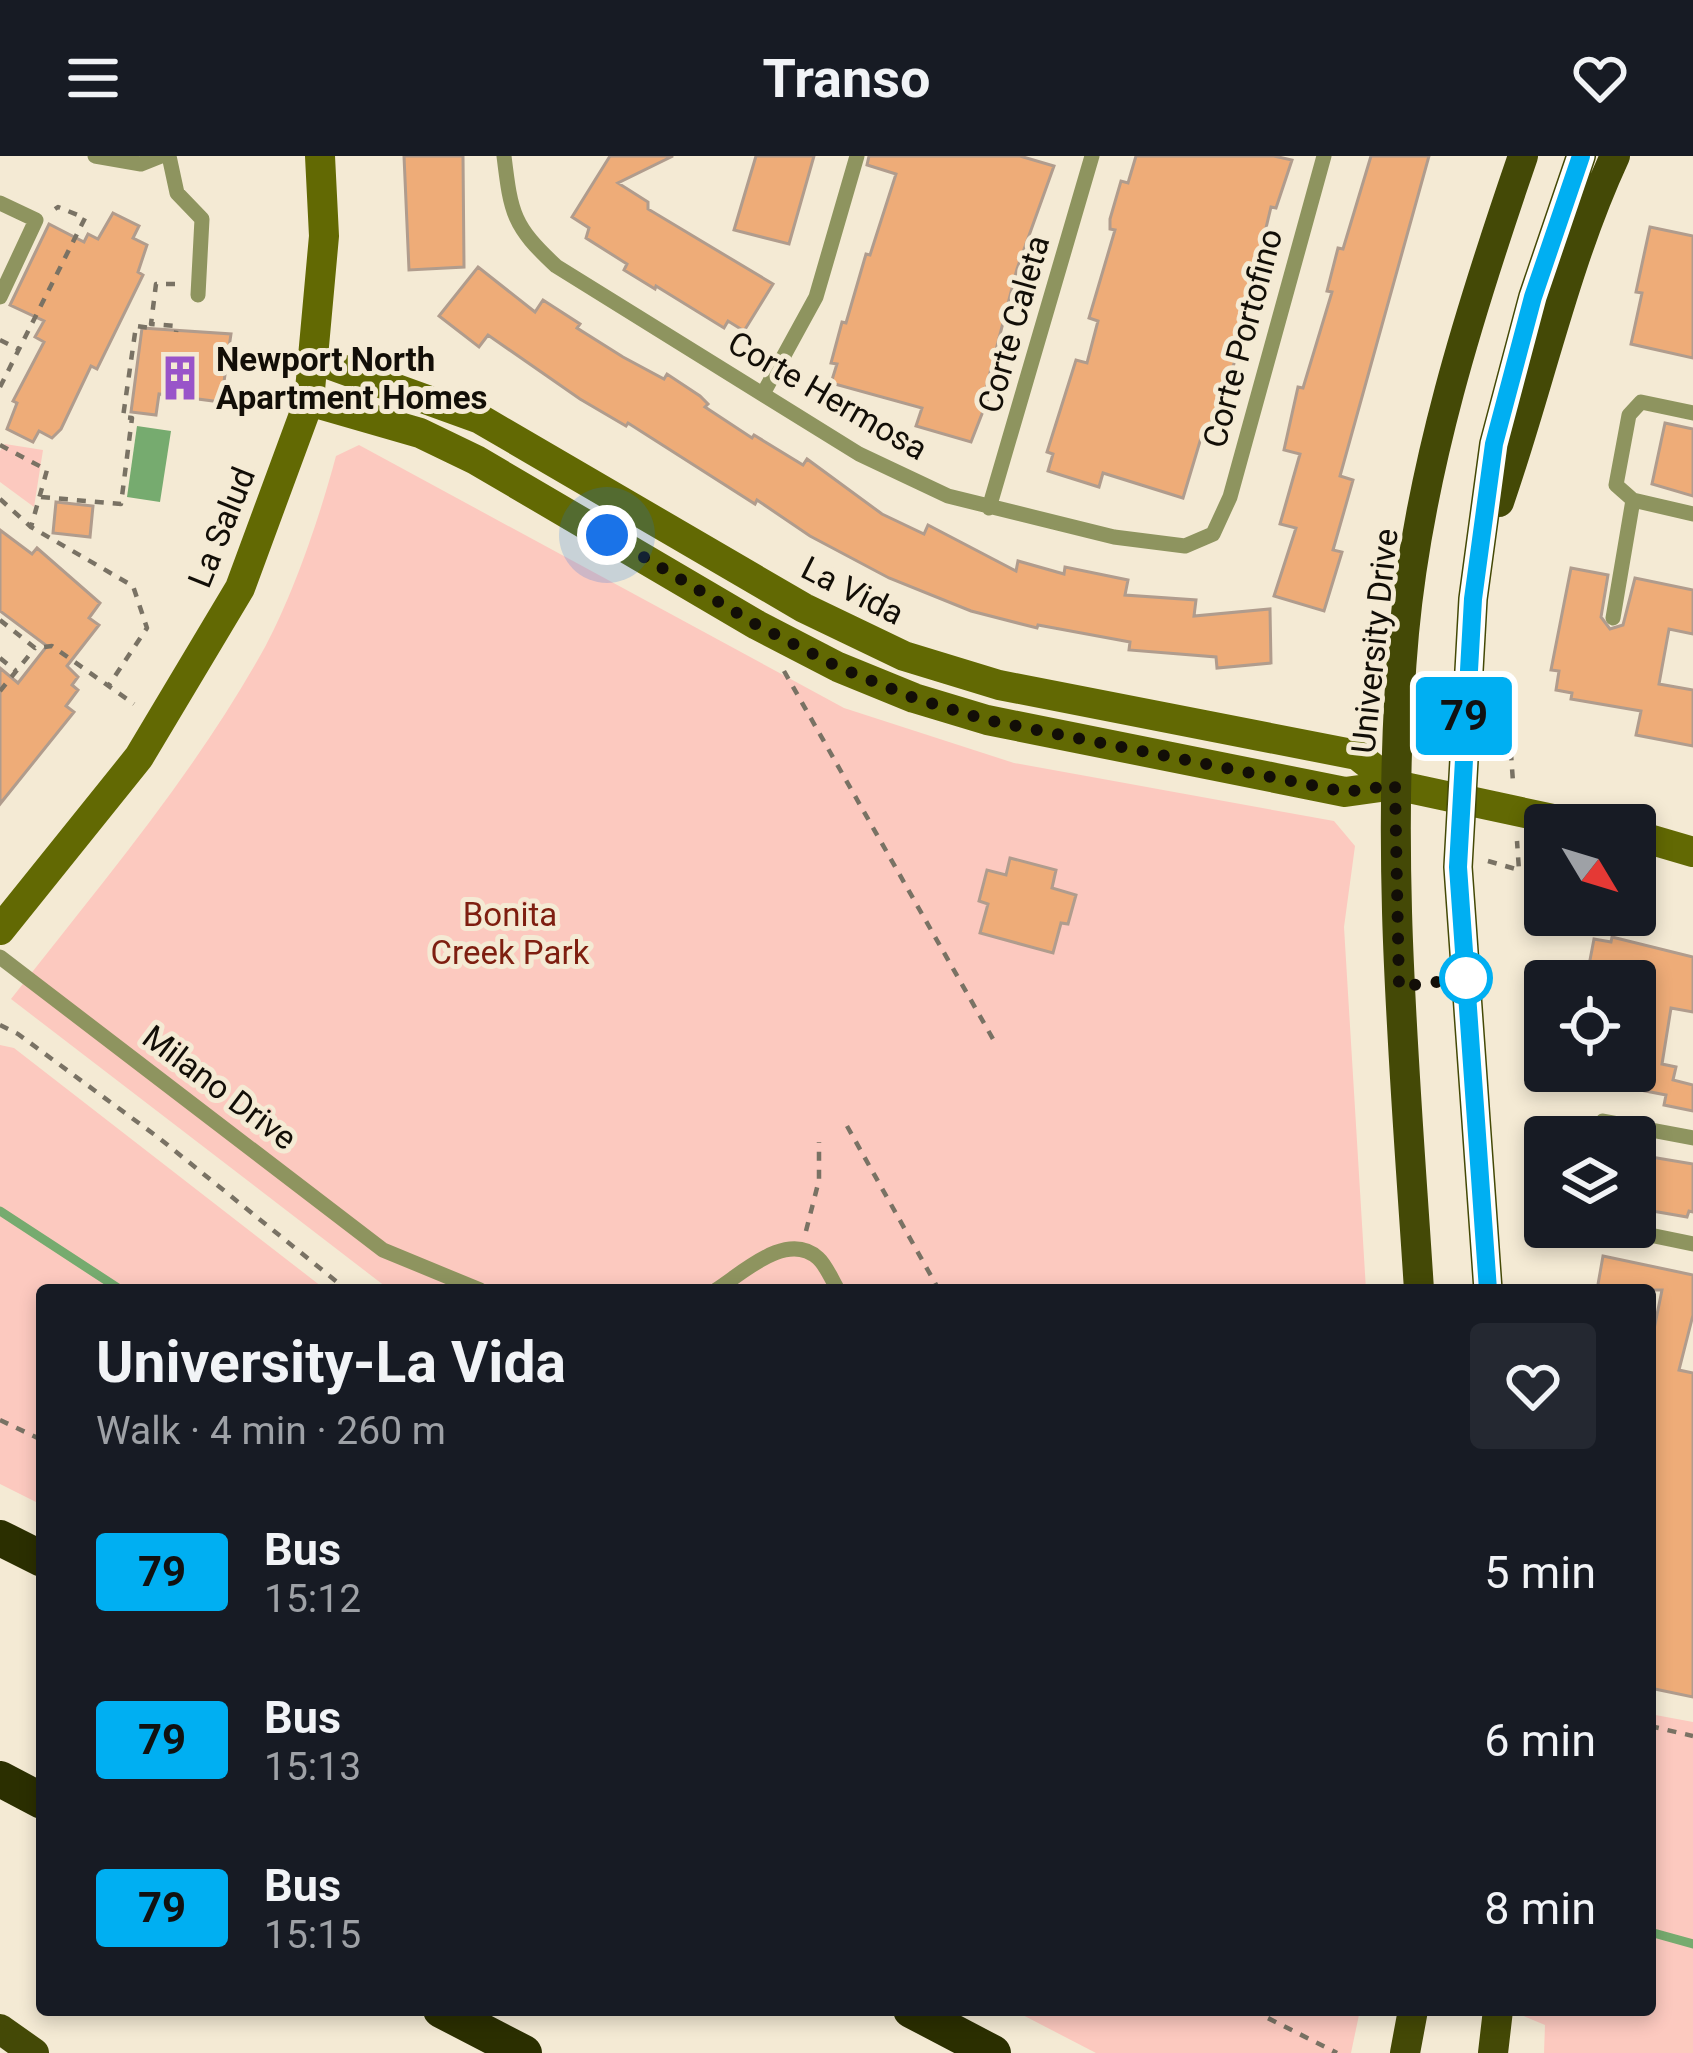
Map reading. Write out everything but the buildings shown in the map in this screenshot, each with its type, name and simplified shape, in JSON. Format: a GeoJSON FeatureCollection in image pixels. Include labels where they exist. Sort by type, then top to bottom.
{"type":"FeatureCollection","features":[{"type":"Feature","properties":{"kind":"highway"},"geometry":{"type":"LineString","coordinates":[[0,1538],[36,1556]]}},
{"type":"Feature","properties":{"kind":"highway"},"geometry":{"type":"LineString","coordinates":[[0,1779],[36,1798]]}},
{"type":"Feature","properties":{"kind":"highway"},"geometry":{"type":"LineString","coordinates":[[453,2016],[524,2053]]}},
{"type":"Feature","properties":{"kind":"highway"},"geometry":{"type":"LineString","coordinates":[[922,2016],[993,2053]]}},
{"type":"Feature","properties":{"kind":"main road","name":"University Drive"},"geometry":{"type":"LineString","coordinates":[[1419,1284],[1399,987],[1395,785],[1404,629],[1442,422],[1523,156]]}},
{"type":"Feature","properties":{"kind":"main road"},"geometry":{"type":"LineString","coordinates":[[1488,1284],[1458,867],[1478,565],[1494,444],[1533,297],[1581,156]]}},
{"type":"Feature","properties":{"kind":"main road"},"geometry":{"type":"LineString","coordinates":[[1478,565],[1529,416],[1569,272],[1615,156]]}},
{"type":"Feature","properties":{"kind":"main road"},"geometry":{"type":"LineString","coordinates":[[1406,2053],[1412,2016]]}},
{"type":"Feature","properties":{"kind":"main road"},"geometry":{"type":"LineString","coordinates":[[1493,2053],[1497,2016]]}},
{"type":"Feature","properties":{"kind":"main road"},"geometry":{"type":"LineString","coordinates":[[0,2029],[34,2053]]}},
{"type":"Feature","properties":{"kind":"street","name":"La Salud"},"geometry":{"type":"LineString","coordinates":[[0,930],[139,757],[240,588],[309,401],[324,236],[320,156]]}},
{"type":"Feature","properties":{"kind":"street","name":"La Vida"},"geometry":{"type":"LineString","coordinates":[[314,359],[480,418],[804,608],[904,656],[999,685],[1357,755],[1395,785]]}},
{"type":"Feature","properties":{"kind":"street","name":"La Vida"},"geometry":{"type":"LineString","coordinates":[[309,401],[420,434],[476,460],[757,625],[895,690],[987,720],[1346,792],[1395,785],[1524,813]]}},
{"type":"Feature","properties":{"kind":"street"},"geometry":{"type":"LineString","coordinates":[[1656,841],[1693,852]]}},
{"type":"Feature","properties":{"kind":"lane"},"geometry":{"type":"LineString","coordinates":[[95,156],[141,164],[165,156],[178,194],[202,219],[198,289]]}},
{"type":"Feature","properties":{"kind":"lane","name":"Corte Hermosa"},"geometry":{"type":"LineString","coordinates":[[504,156],[511,212],[530,242],[556,266],[859,454],[948,496],[1114,537],[1186,546],[1214,534]]}},
{"type":"Feature","properties":{"kind":"lane"},"geometry":{"type":"LineString","coordinates":[[764,392],[816,296],[857,156]]}},
{"type":"Feature","properties":{"kind":"lane","name":"Corte Caleta"},"geometry":{"type":"LineString","coordinates":[[989,508],[1093,156]]}},
{"type":"Feature","properties":{"kind":"lane","name":"Corte Portofino"},"geometry":{"type":"LineString","coordinates":[[1214,534],[1230,497],[1324,156]]}},
{"type":"Feature","properties":{"kind":"lane"},"geometry":{"type":"LineString","coordinates":[[0,202],[36,220],[0,298]]}},
{"type":"Feature","properties":{"kind":"lane"},"geometry":{"type":"LineString","coordinates":[[1693,413],[1640,402],[1629,415],[1616,485],[1634,500],[1693,514]]}},
{"type":"Feature","properties":{"kind":"lane"},"geometry":{"type":"LineString","coordinates":[[1613,619],[1634,500]]}},
{"type":"Feature","properties":{"kind":"lane","name":"Milano Drive"},"geometry":{"type":"LineString","coordinates":[[0,958],[383,1250],[463,1284]]}},
{"type":"Feature","properties":{"kind":"lane"},"geometry":{"type":"LineString","coordinates":[[1656,1131],[1693,1138]]}},
{"type":"Feature","properties":{"kind":"lane"},"geometry":{"type":"LineString","coordinates":[[1656,1236],[1693,1244]]}},
{"type":"Feature","properties":{"kind":"lane"},"geometry":{"type":"LineString","coordinates":[[726,1284],[781,1249],[802,1249],[819,1258],[834,1284]]}},
{"type":"Feature","properties":{"kind":"path"},"geometry":{"type":"LineString","coordinates":[[0,387],[85,218],[58,207],[36,220]]}},
{"type":"Feature","properties":{"kind":"path"},"geometry":{"type":"LineString","coordinates":[[40,497],[121,504],[132,418],[123,417],[136,326],[150,328],[156,284],[198,289]]}},
{"type":"Feature","properties":{"kind":"path"},"geometry":{"type":"LineString","coordinates":[[151,324],[177,326],[176,332]]}},
{"type":"Feature","properties":{"kind":"path"},"geometry":{"type":"LineString","coordinates":[[0,340],[20,350]]}},
{"type":"Feature","properties":{"kind":"path"},"geometry":{"type":"LineString","coordinates":[[0,445],[47,470],[31,527]]}},
{"type":"Feature","properties":{"kind":"path"},"geometry":{"type":"LineString","coordinates":[[0,499],[31,527],[133,586],[147,628],[109,685]]}},
{"type":"Feature","properties":{"kind":"path"},"geometry":{"type":"LineString","coordinates":[[0,620],[35,648]]}},
{"type":"Feature","properties":{"kind":"path"},"geometry":{"type":"LineString","coordinates":[[0,634],[7,625]]}},
{"type":"Feature","properties":{"kind":"path"},"geometry":{"type":"LineString","coordinates":[[757,625],[993,1039]]}},
{"type":"Feature","properties":{"kind":"path"},"geometry":{"type":"LineString","coordinates":[[0,691],[35,648],[52,646],[159,722]]}},
{"type":"Feature","properties":{"kind":"path"},"geometry":{"type":"LineString","coordinates":[[0,658],[16,671]]}},
{"type":"Feature","properties":{"kind":"path"},"geometry":{"type":"LineString","coordinates":[[0,1025],[159,1138],[340,1284]]}},
{"type":"Feature","properties":{"kind":"path"},"geometry":{"type":"LineString","coordinates":[[847,1126],[936,1284]]}},
{"type":"Feature","properties":{"kind":"path"},"geometry":{"type":"LineString","coordinates":[[802,1249],[819,1180],[819,1142]]}},
{"type":"Feature","properties":{"kind":"path"},"geometry":{"type":"LineString","coordinates":[[0,1420],[36,1437]]}},
{"type":"Feature","properties":{"kind":"path"},"geometry":{"type":"LineString","coordinates":[[1656,1727],[1693,1736]]}},
{"type":"Feature","properties":{"kind":"path"},"geometry":{"type":"LineString","coordinates":[[1264,2016],[1337,2053]]}},
{"type":"Feature","properties":{"kind":"green space"},"geometry":{"type":"Polygon","coordinates":[[[5,444],[43,450],[34,507],[0,482],[0,451],[5,444]]]}},
{"type":"Feature","properties":{"kind":"green space","name":"Bonita Creek Park"},"geometry":{"type":"Polygon","coordinates":[[[359,445],[844,708],[1014,763],[1334,821],[1355,846],[1344,927],[1366,1284],[382,1284],[11,999],[145,828],[238,694],[286,603],[336,456],[359,445]]]}},
{"type":"Feature","properties":{"kind":"green space"},"geometry":{"type":"Polygon","coordinates":[[[0,1045],[14,1048],[318,1284],[36,1284],[36,1502],[0,1484],[0,1045]]]}},
{"type":"Feature","properties":{"kind":"green space"},"geometry":{"type":"Polygon","coordinates":[[[1656,1715],[1693,1722],[1693,2053],[1544,2053],[1545,2025],[1523,2016],[1656,2016],[1656,1715]]]}},
{"type":"Feature","properties":{"kind":"green space"},"geometry":{"type":"Polygon","coordinates":[[[1025,2016],[1359,2016],[1351,2053],[1096,2053],[1025,2016]]]}},
{"type":"Feature","properties":{"kind":"shaded area"},"geometry":{"type":"Polygon","coordinates":[[[137,426],[171,431],[160,502],[127,497],[137,426]]]}},
{"type":"Feature","properties":{"kind":"waterway"},"geometry":{"type":"LineString","coordinates":[[0,1211],[112,1284]]}},
{"type":"Feature","properties":{"kind":"waterway"},"geometry":{"type":"LineString","coordinates":[[1656,1934],[1693,1944]]}},
{"type":"Feature","properties":{"kind":"bus line","name":"79"},"geometry":{"type":"LineString","coordinates":[[1488,1284],[1458,867],[1473,599],[1494,444],[1533,297],[1581,156]]}},
{"type":"Feature","properties":{"kind":"place","name":"Newport North Apartment Homes"},"geometry":{"type":"Point","coordinates":[180,378]}},
{"type":"Feature","properties":{"kind":"route"},"geometry":{"type":"LineString","coordinates":[[607,535],[757,625],[838,667],[914,698],[987,720],[1346,792],[1395,785],[1399,987],[1466,978]]}}]}
